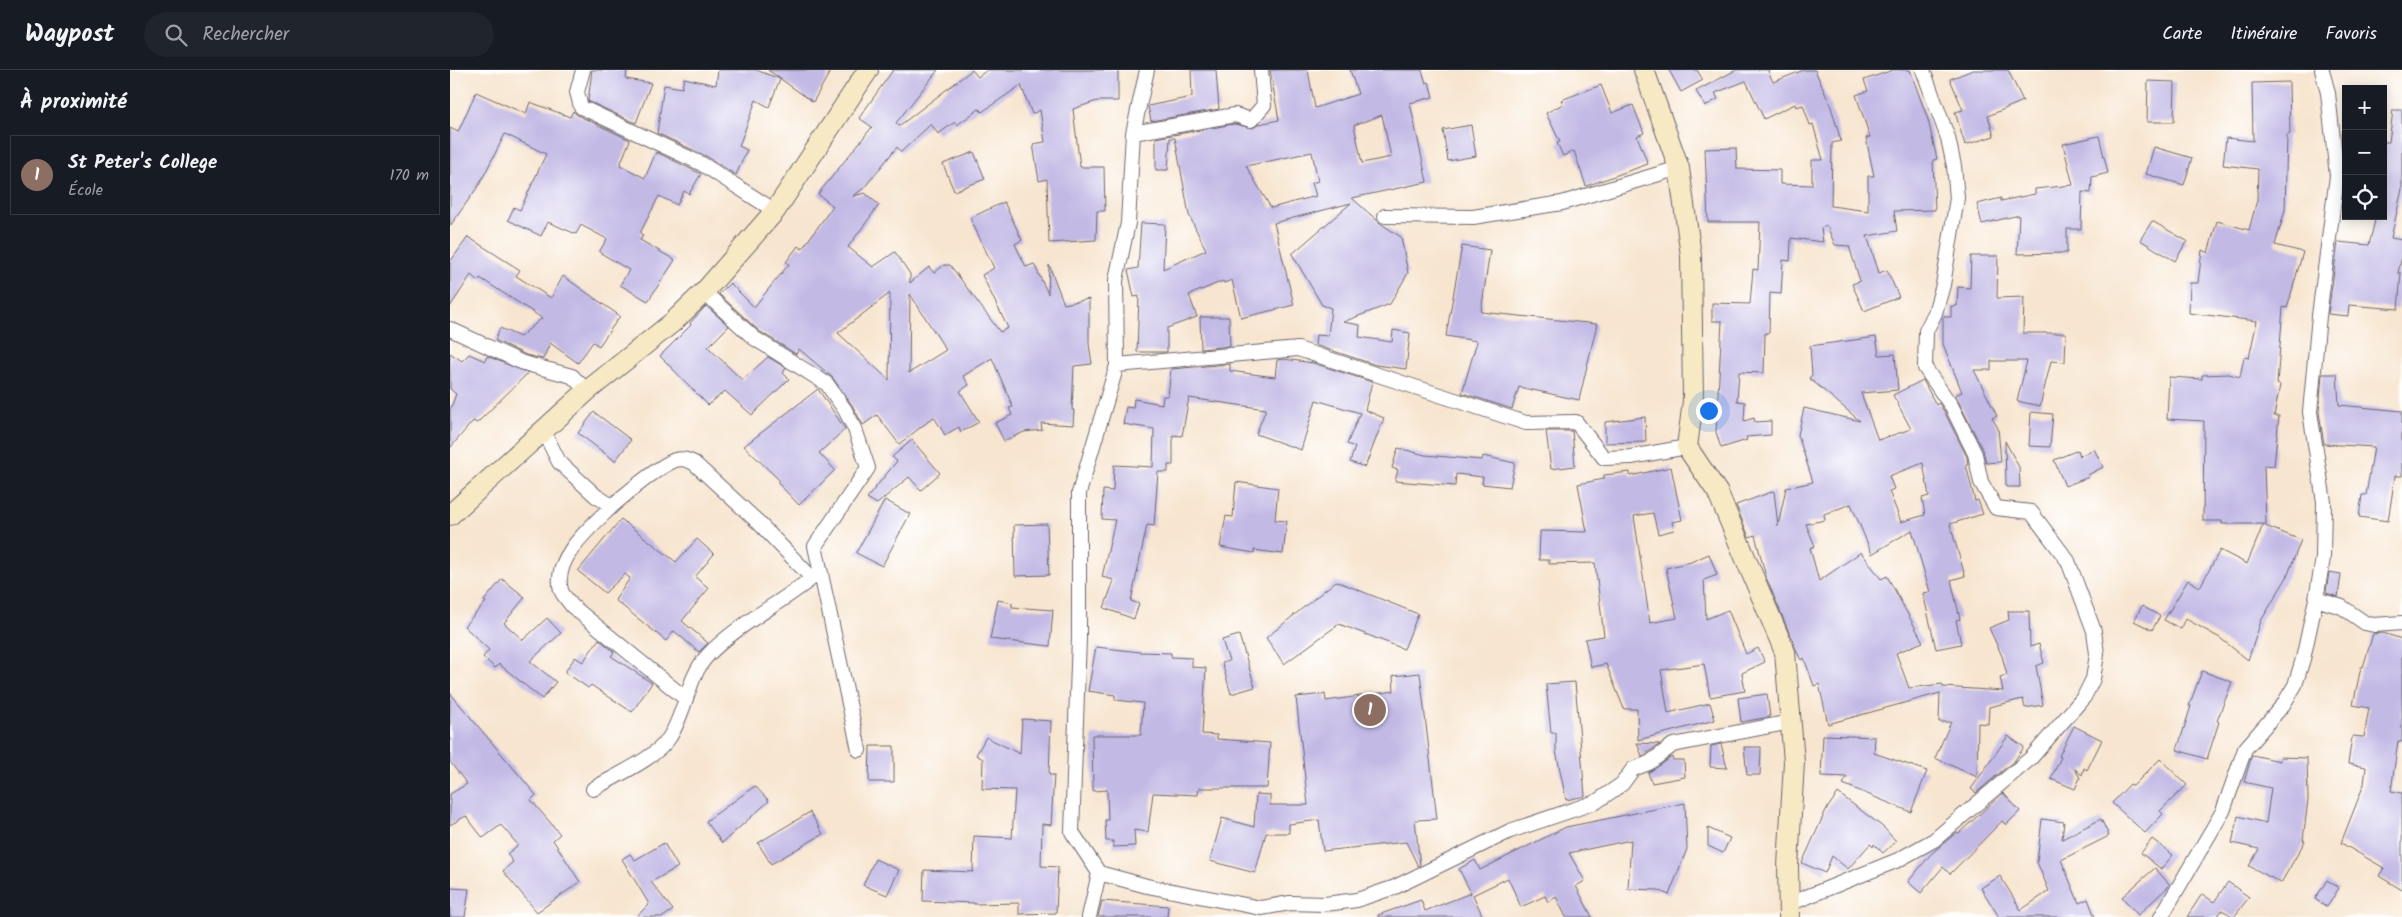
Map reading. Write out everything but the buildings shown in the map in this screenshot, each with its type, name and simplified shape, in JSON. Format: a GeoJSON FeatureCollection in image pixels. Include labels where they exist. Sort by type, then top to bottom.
{"type":"FeatureCollection","features":[{"type":"Feature","properties":{"kind":"main road"},"geometry":{"type":"LineString","coordinates":[[450,515],[544,432],[587,391],[673,322],[704,292],[775,211],[868,70]]}},
{"type":"Feature","properties":{"kind":"main road"},"geometry":{"type":"LineString","coordinates":[[1644,70],[1679,168],[1691,256],[1693,401],[1687,448],[1718,493],[1784,652],[1794,762],[1788,866],[1789,911]]}},
{"type":"Feature","properties":{"kind":"street"},"geometry":{"type":"LineString","coordinates":[[583,70],[577,92],[581,107],[702,164],[775,211]]}},
{"type":"Feature","properties":{"kind":"street"},"geometry":{"type":"LineString","coordinates":[[1147,70],[1133,133],[1128,222],[1116,280],[1118,366],[1079,493],[1079,638],[1072,832],[1100,873],[1147,886],[1261,908],[1290,903],[1326,904],[1357,900],[1395,887],[1510,831],[1596,802],[1622,784],[1633,769],[1649,763],[1673,745],[1790,722]]}},
{"type":"Feature","properties":{"kind":"street"},"geometry":{"type":"LineString","coordinates":[[1133,133],[1235,115],[1251,120],[1264,104],[1261,70]]}},
{"type":"Feature","properties":{"kind":"street"},"geometry":{"type":"LineString","coordinates":[[1789,911],[1898,860],[1934,840],[1971,811],[2031,758],[2084,697],[2093,679],[2097,654],[2094,631],[2068,561],[2031,512],[1996,508],[1981,482],[1975,454],[1952,407],[1925,368],[1926,331],[1935,313],[1943,285],[1957,198],[1954,166],[1948,138],[1923,70]]}},
{"type":"Feature","properties":{"kind":"street"},"geometry":{"type":"LineString","coordinates":[[2161,917],[2223,811],[2245,749],[2283,706],[2295,685],[2304,659],[2316,599],[2323,558],[2324,502],[2310,412],[2319,316],[2338,176],[2328,93],[2322,70]]}},
{"type":"Feature","properties":{"kind":"street"},"geometry":{"type":"LineString","coordinates":[[1385,216],[1473,217],[1552,204],[1679,168]]}},
{"type":"Feature","properties":{"kind":"street"},"geometry":{"type":"LineString","coordinates":[[593,789],[659,749],[673,730],[698,668],[707,656],[744,624],[790,595],[812,578],[815,546],[868,468],[855,429],[845,410],[827,384],[754,338],[704,292]]}},
{"type":"Feature","properties":{"kind":"street"},"geometry":{"type":"LineString","coordinates":[[450,329],[523,363],[572,376],[587,391]]}},
{"type":"Feature","properties":{"kind":"street"},"geometry":{"type":"LineString","coordinates":[[1118,366],[1298,348],[1526,423],[1576,422],[1604,458],[1631,457],[1687,448]]}},
{"type":"Feature","properties":{"kind":"street"},"geometry":{"type":"LineString","coordinates":[[544,432],[559,462],[596,496],[612,506]]}},
{"type":"Feature","properties":{"kind":"street"},"geometry":{"type":"LineString","coordinates":[[686,699],[572,606],[561,590],[563,566],[573,546],[612,506],[630,490],[674,461],[685,459],[694,462],[745,509],[812,578]]}},
{"type":"Feature","properties":{"kind":"street"},"geometry":{"type":"LineString","coordinates":[[815,546],[844,671],[846,692],[859,750]]}},
{"type":"Feature","properties":{"kind":"street"},"geometry":{"type":"LineString","coordinates":[[2316,599],[2342,607],[2364,623],[2374,625],[2402,623]]}},
{"type":"Feature","properties":{"kind":"street"},"geometry":{"type":"LineString","coordinates":[[1089,917],[1100,873]]}},
{"type":"Feature","properties":{"kind":"place","name":"St Peter's College"},"geometry":{"type":"Point","coordinates":[1370,710]}}]}
